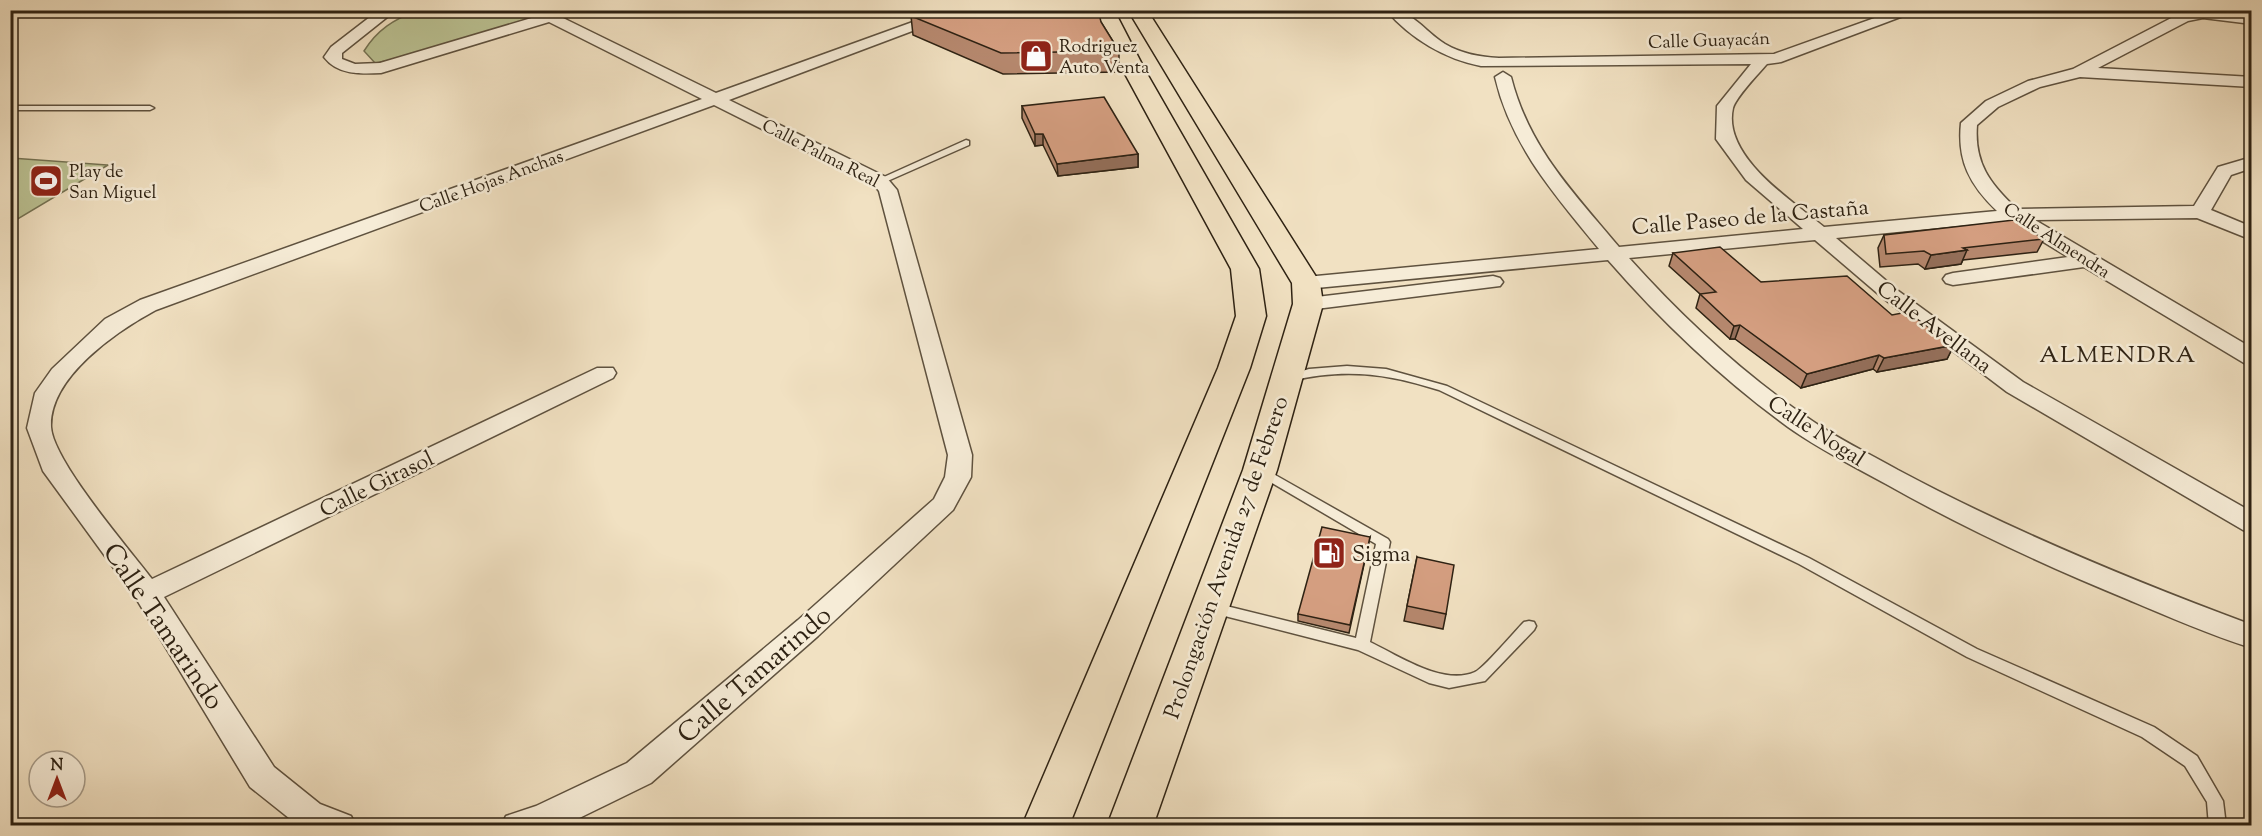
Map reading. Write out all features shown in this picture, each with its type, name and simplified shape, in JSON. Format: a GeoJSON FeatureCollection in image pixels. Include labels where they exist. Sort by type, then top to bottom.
{"type":"FeatureCollection","features":[{"type":"Feature","properties":{"kind":"main road"},"geometry":{"type":"LineString","coordinates":[[1045,825],[1212,424],[1251,316],[1250,293],[1245,269],[1135,72],[1104,10]]}},
{"type":"Feature","properties":{"kind":"main road"},"geometry":{"type":"LineString","coordinates":[[1137,10],[1307,294]]}},
{"type":"Feature","properties":{"kind":"main road","name":"Prolongación Avenida 27 de Febrero"},"geometry":{"type":"LineString","coordinates":[[1130,825],[1260,470],[1307,294]]}},
{"type":"Feature","properties":{"kind":"street"},"geometry":{"type":"LineString","coordinates":[[389,10],[341,45],[332,57],[342,66],[361,70],[406,62],[574,10]]}},
{"type":"Feature","properties":{"kind":"street","name":"Calle Hojas Anchas"},"geometry":{"type":"LineString","coordinates":[[47,393],[60,374],[91,343],[113,324],[148,305],[961,10]]}},
{"type":"Feature","properties":{"kind":"street","name":"Calle Guayacán"},"geometry":{"type":"LineString","coordinates":[[1393,10],[1450,55],[1501,70],[1762,60],[1793,54],[1912,10]]}},
{"type":"Feature","properties":{"kind":"street","name":"Calle Almendra"},"geometry":{"type":"LineString","coordinates":[[2252,20],[2226,15],[2184,17],[2079,72],[2034,84],[1992,104],[1969,123],[1966,143],[1970,164],[1983,187],[2012,215],[2252,358]]}},
{"type":"Feature","properties":{"kind":"street","name":"Calle Palma Real"},"geometry":{"type":"LineString","coordinates":[[550,17],[880,181],[888,190],[956,434],[960,455],[958,477]]}},
{"type":"Feature","properties":{"kind":"street","name":"Calle Avellana"},"geometry":{"type":"LineString","coordinates":[[1762,60],[1725,106],[1725,139],[1752,176],[1890,294],[2015,387],[2252,524]]}},
{"type":"Feature","properties":{"kind":"street","name":"Calle Nogal"},"geometry":{"type":"LineString","coordinates":[[1501,70],[1509,106],[1520,131],[1542,166],[1619,261],[1724,365],[1798,423],[1928,498],[2107,582],[2252,637]]}},
{"type":"Feature","properties":{"kind":"street"},"geometry":{"type":"LineString","coordinates":[[2079,72],[2252,82]]}},
{"type":"Feature","properties":{"kind":"street"},"geometry":{"type":"LineString","coordinates":[[2252,162],[2224,171],[2200,212],[2252,234]]}},
{"type":"Feature","properties":{"kind":"street","name":"Calle Paseo de la Castaña"},"geometry":{"type":"LineString","coordinates":[[1307,294],[1619,261],[1821,234],[2012,215],[2200,212]]}},
{"type":"Feature","properties":{"kind":"street"},"geometry":{"type":"LineString","coordinates":[[1953,279],[2088,260]]}},
{"type":"Feature","properties":{"kind":"street","name":"Calle Girasol"},"geometry":{"type":"LineString","coordinates":[[147,593],[605,374]]}},
{"type":"Feature","properties":{"kind":"street","name":"Calle Tamarindo"},"geometry":{"type":"LineString","coordinates":[[47,393],[39,428],[56,471],[147,593],[262,777],[308,814],[339,825]]}},
{"type":"Feature","properties":{"kind":"street","name":"Calle Tamarindo"},"geometry":{"type":"LineString","coordinates":[[518,825],[543,819],[639,773],[808,628],[944,504],[958,477]]}},
{"type":"Feature","properties":{"kind":"lane"},"geometry":{"type":"LineString","coordinates":[[10,108],[150,108]]}},
{"type":"Feature","properties":{"kind":"lane"},"geometry":{"type":"LineString","coordinates":[[880,181],[966,143]]}},
{"type":"Feature","properties":{"kind":"lane"},"geometry":{"type":"LineString","coordinates":[[1286,379],[1316,369],[1370,370],[1417,379],[1443,388],[1613,469],[1804,561],[1972,653],[2148,732],[2191,761],[2215,801],[2218,825]]}},
{"type":"Feature","properties":{"kind":"lane"},"geometry":{"type":"LineString","coordinates":[[1260,470],[1383,542],[1362,645]]}},
{"type":"Feature","properties":{"kind":"lane"},"geometry":{"type":"LineString","coordinates":[[1210,607],[1362,645],[1434,679],[1464,682],[1480,677],[1529,626]]}},
{"type":"Feature","properties":{"kind":"green space"},"geometry":{"type":"Polygon","coordinates":[[[417,11],[555,11],[412,56],[375,63],[364,51],[369,44],[387,26],[417,11]]]}},
{"type":"Feature","properties":{"kind":"green space","name":"Play de San Miguel"},"geometry":{"type":"Polygon","coordinates":[[[11,158],[108,165],[11,223],[11,158]]]}},
{"type":"Feature","properties":{"kind":"building"},"geometry":{"type":"Polygon","coordinates":[[[926,10],[1098,10],[1101,22],[1119,51],[1001,53],[911,16],[926,10]]]}},
{"type":"Feature","properties":{"kind":"building"},"geometry":{"type":"Polygon","coordinates":[[[1104,97],[1138,154],[1057,164],[1043,134],[1035,134],[1022,106],[1104,97]]]}},
{"type":"Feature","properties":{"kind":"building"},"geometry":{"type":"Polygon","coordinates":[[[2014,220],[2044,239],[1963,248],[1967,250],[1931,255],[1924,251],[1886,254],[1884,235],[2014,220]]]}},
{"type":"Feature","properties":{"kind":"building"},"geometry":{"type":"Polygon","coordinates":[[[1720,247],[1761,282],[1847,276],[1892,315],[1907,312],[1954,345],[1884,358],[1879,355],[1807,374],[1740,325],[1734,326],[1700,294],[1716,292],[1673,253],[1720,247]]]}},
{"type":"Feature","properties":{"kind":"building"},"geometry":{"type":"Polygon","coordinates":[[[1322,527],[1370,537],[1350,625],[1298,614],[1322,527]]]}},
{"type":"Feature","properties":{"kind":"building"},"geometry":{"type":"Polygon","coordinates":[[[1417,557],[1454,565],[1446,614],[1407,606],[1417,557]]]}},
{"type":"Feature","properties":{"kind":"place","name":"Rodriguez Auto Venta"},"geometry":{"type":"Point","coordinates":[1036,56]}},
{"type":"Feature","properties":{"kind":"place","name":"Play de San Miguel"},"geometry":{"type":"Point","coordinates":[46,181]}},
{"type":"Feature","properties":{"kind":"place","name":"Sigma"},"geometry":{"type":"Point","coordinates":[1329,553]}},
{"type":"Feature","properties":{"kind":"district","name":"ALMENDRA"},"geometry":{"type":"Point","coordinates":[2118,354]}}]}
